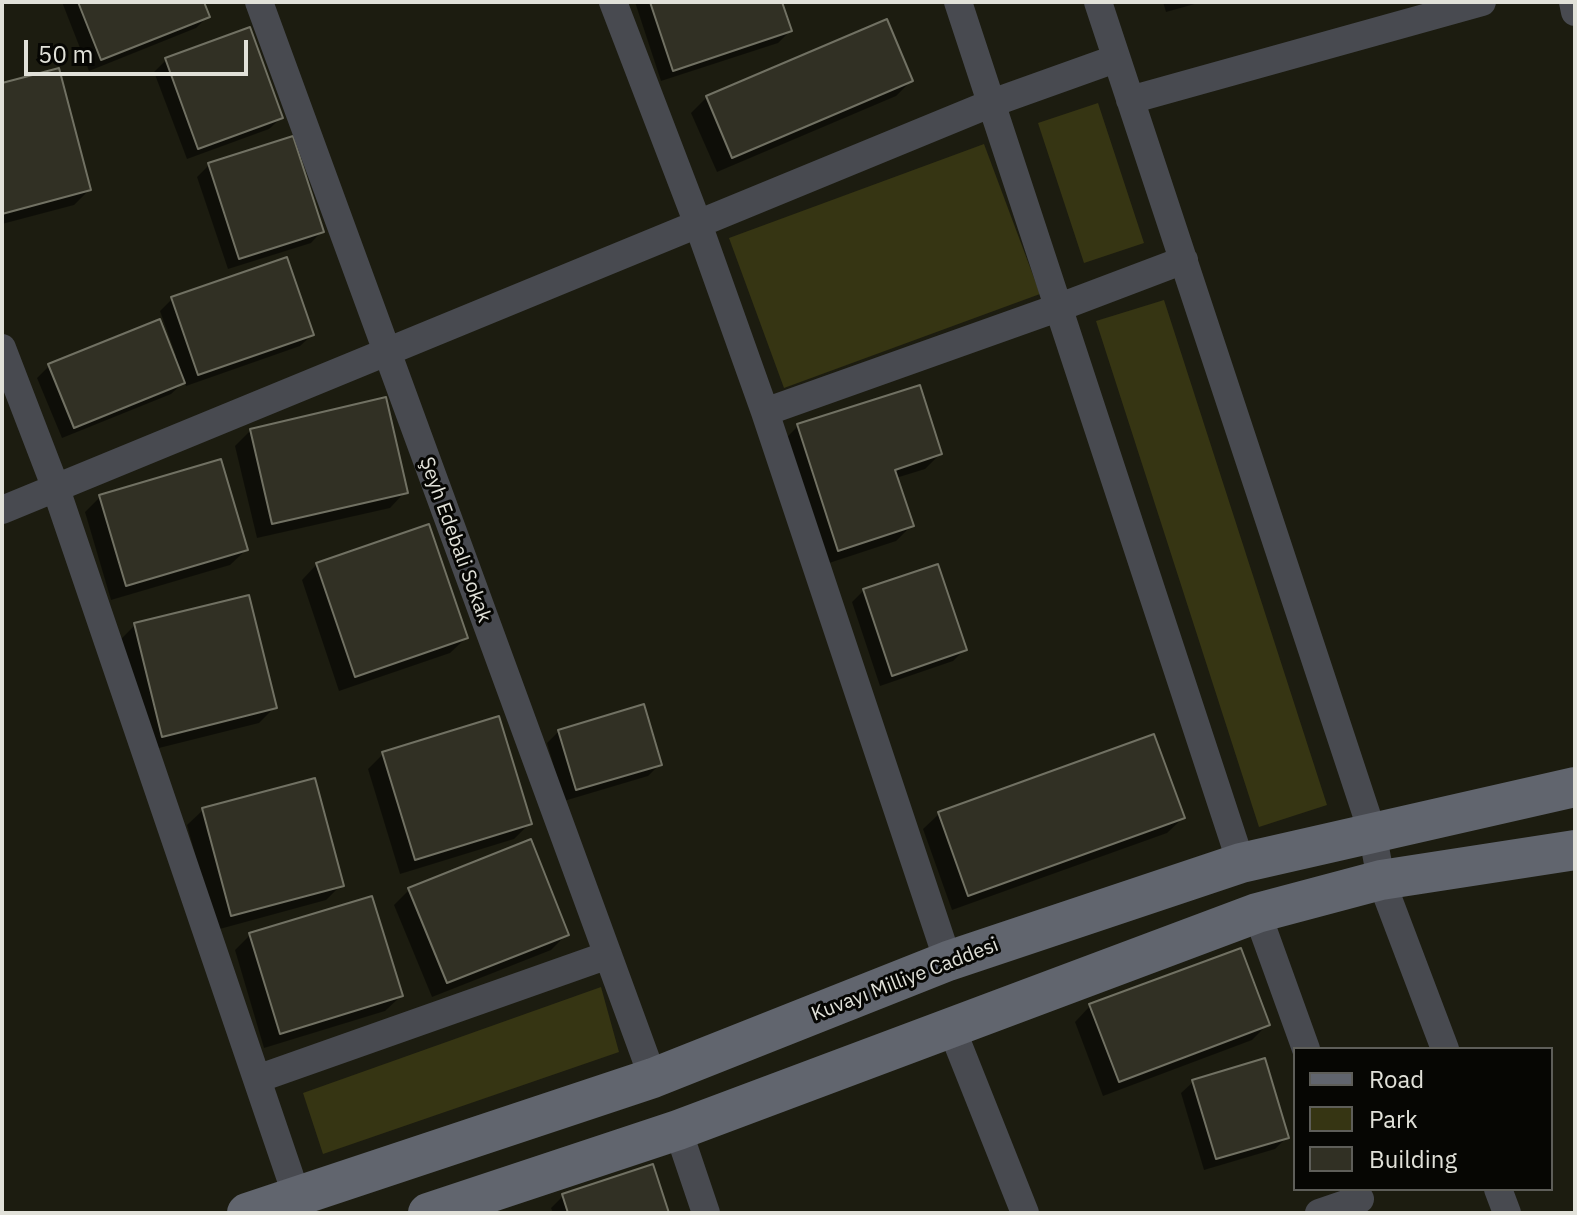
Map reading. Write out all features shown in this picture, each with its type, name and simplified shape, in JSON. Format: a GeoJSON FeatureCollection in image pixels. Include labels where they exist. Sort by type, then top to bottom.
{"type":"FeatureCollection","features":[{"type":"Feature","properties":{"kind":"main road","name":"Kuvayı Milliye Caddesi"},"geometry":{"type":"LineString","coordinates":[[247,1213],[653,1078],[948,961],[1241,863],[1575,787]]}},
{"type":"Feature","properties":{"kind":"main road"},"geometry":{"type":"LineString","coordinates":[[428,1213],[678,1130],[1257,913],[1381,880],[1575,850]]}},
{"type":"Feature","properties":{"kind":"street","name":"Şeyh Edebali Sokak"},"geometry":{"type":"LineString","coordinates":[[259,2],[653,1078]]}},
{"type":"Feature","properties":{"kind":"street"},"geometry":{"type":"LineString","coordinates":[[613,2],[698,224],[765,412],[948,961]]}},
{"type":"Feature","properties":{"kind":"street"},"geometry":{"type":"LineString","coordinates":[[958,2],[1241,863]]}},
{"type":"Feature","properties":{"kind":"street"},"geometry":{"type":"LineString","coordinates":[[1098,2],[1372,831],[1381,880],[1444,1047]]}},
{"type":"Feature","properties":{"kind":"street"},"geometry":{"type":"LineString","coordinates":[[1130,100],[1482,2]]}},
{"type":"Feature","properties":{"kind":"street"},"geometry":{"type":"LineString","coordinates":[[1573,2],[1575,12]]}},
{"type":"Feature","properties":{"kind":"street"},"geometry":{"type":"LineString","coordinates":[[2,510],[992,103],[1115,59]]}},
{"type":"Feature","properties":{"kind":"street"},"geometry":{"type":"LineString","coordinates":[[765,412],[1184,260]]}},
{"type":"Feature","properties":{"kind":"street"},"geometry":{"type":"LineString","coordinates":[[2,348],[55,486],[297,1197]]}},
{"type":"Feature","properties":{"kind":"street"},"geometry":{"type":"LineString","coordinates":[[1257,913],[1305,1047]]}},
{"type":"Feature","properties":{"kind":"street"},"geometry":{"type":"LineString","coordinates":[[257,1079],[608,955]]}},
{"type":"Feature","properties":{"kind":"street"},"geometry":{"type":"LineString","coordinates":[[951,1027],[1025,1213]]}},
{"type":"Feature","properties":{"kind":"street"},"geometry":{"type":"LineString","coordinates":[[678,1130],[706,1213]]}},
{"type":"Feature","properties":{"kind":"street"},"geometry":{"type":"LineString","coordinates":[[1499,1191],[1507,1213]]}},
{"type":"Feature","properties":{"kind":"street"},"geometry":{"type":"LineString","coordinates":[[1319,1213],[1361,1200]]}},
{"type":"Feature","properties":{"kind":"green space"},"geometry":{"type":"Polygon","coordinates":[[[1098,103],[1144,243],[1084,263],[1038,123],[1098,103]]]}},
{"type":"Feature","properties":{"kind":"green space"},"geometry":{"type":"Polygon","coordinates":[[[984,144],[1040,294],[784,388],[729,238],[984,144]]]}},
{"type":"Feature","properties":{"kind":"green space"},"geometry":{"type":"Polygon","coordinates":[[[1164,300],[1327,805],[1259,827],[1096,321],[1164,300]]]}},
{"type":"Feature","properties":{"kind":"green space"},"geometry":{"type":"Polygon","coordinates":[[[601,987],[619,1052],[323,1154],[303,1093],[601,987]]]}},
{"type":"Feature","properties":{"kind":"building"},"geometry":{"type":"Polygon","coordinates":[[[78,2],[204,2],[210,17],[101,60],[78,2]]]}},
{"type":"Feature","properties":{"kind":"building"},"geometry":{"type":"Polygon","coordinates":[[[650,2],[782,2],[792,31],[673,71],[650,2]]]}},
{"type":"Feature","properties":{"kind":"building"},"geometry":{"type":"Polygon","coordinates":[[[887,19],[913,81],[732,158],[706,96],[887,19]]]}},
{"type":"Feature","properties":{"kind":"building"},"geometry":{"type":"Polygon","coordinates":[[[250,27],[283,118],[198,149],[165,58],[250,27]]]}},
{"type":"Feature","properties":{"kind":"building"},"geometry":{"type":"Polygon","coordinates":[[[59,68],[91,190],[2,214],[2,83],[59,68]]]}},
{"type":"Feature","properties":{"kind":"building"},"geometry":{"type":"Polygon","coordinates":[[[293,136],[324,232],[239,259],[208,163],[293,136]]]}},
{"type":"Feature","properties":{"kind":"building"},"geometry":{"type":"Polygon","coordinates":[[[287,257],[314,335],[198,375],[171,297],[287,257]]]}},
{"type":"Feature","properties":{"kind":"building"},"geometry":{"type":"Polygon","coordinates":[[[160,319],[185,383],[74,428],[48,364],[160,319]]]}},
{"type":"Feature","properties":{"kind":"building"},"geometry":{"type":"Polygon","coordinates":[[[920,385],[942,454],[895,470],[914,526],[838,551],[797,424],[920,385]]]}},
{"type":"Feature","properties":{"kind":"building"},"geometry":{"type":"Polygon","coordinates":[[[386,397],[408,493],[272,524],[250,429],[386,397]]]}},
{"type":"Feature","properties":{"kind":"building"},"geometry":{"type":"Polygon","coordinates":[[[221,459],[248,550],[126,586],[99,495],[221,459]]]}},
{"type":"Feature","properties":{"kind":"building"},"geometry":{"type":"Polygon","coordinates":[[[429,524],[468,638],[355,677],[316,563],[429,524]]]}},
{"type":"Feature","properties":{"kind":"building"},"geometry":{"type":"Polygon","coordinates":[[[938,564],[967,650],[892,676],[863,589],[938,564]]]}},
{"type":"Feature","properties":{"kind":"building"},"geometry":{"type":"Polygon","coordinates":[[[249,595],[277,708],[162,737],[134,623],[249,595]]]}},
{"type":"Feature","properties":{"kind":"building"},"geometry":{"type":"Polygon","coordinates":[[[644,704],[662,765],[576,790],[558,730],[644,704]]]}},
{"type":"Feature","properties":{"kind":"building"},"geometry":{"type":"Polygon","coordinates":[[[499,716],[532,824],[415,860],[382,752],[499,716]]]}},
{"type":"Feature","properties":{"kind":"building"},"geometry":{"type":"Polygon","coordinates":[[[1154,734],[1185,818],[968,896],[938,812],[1154,734]]]}},
{"type":"Feature","properties":{"kind":"building"},"geometry":{"type":"Polygon","coordinates":[[[315,778],[344,886],[231,916],[202,808],[315,778]]]}},
{"type":"Feature","properties":{"kind":"building"},"geometry":{"type":"Polygon","coordinates":[[[531,839],[569,935],[447,983],[408,888],[531,839]]]}},
{"type":"Feature","properties":{"kind":"building"},"geometry":{"type":"Polygon","coordinates":[[[372,896],[403,996],[280,1034],[249,933],[372,896]]]}},
{"type":"Feature","properties":{"kind":"building"},"geometry":{"type":"Polygon","coordinates":[[[1241,948],[1270,1025],[1119,1082],[1089,1004],[1241,948]]]}},
{"type":"Feature","properties":{"kind":"building"},"geometry":{"type":"Polygon","coordinates":[[[1265,1058],[1289,1138],[1216,1159],[1192,1080],[1265,1058]]]}},
{"type":"Feature","properties":{"kind":"building"},"geometry":{"type":"Polygon","coordinates":[[[653,1164],[669,1213],[568,1213],[562,1194],[653,1164]]]}}]}
